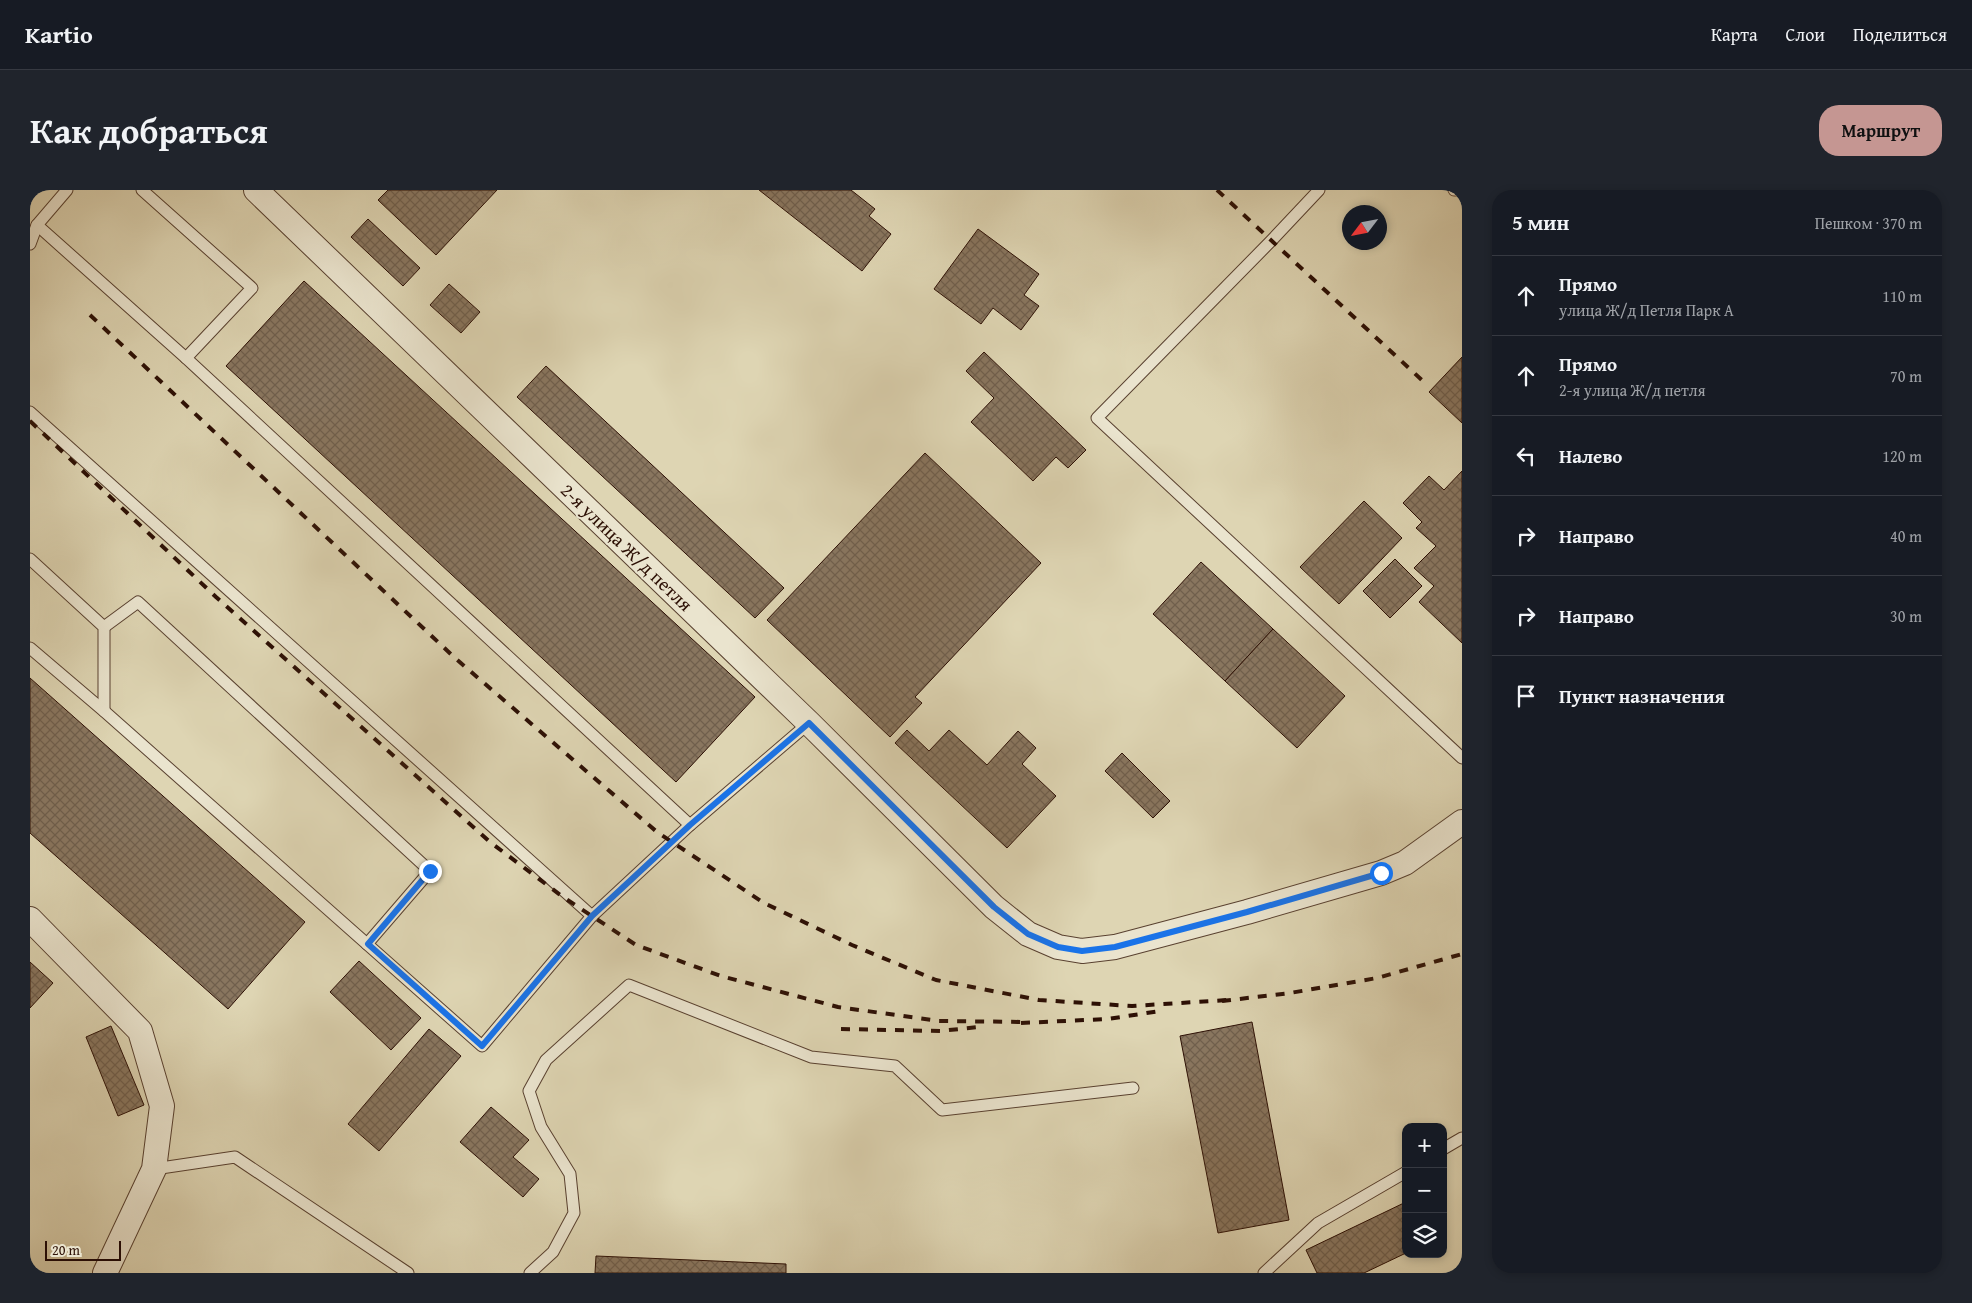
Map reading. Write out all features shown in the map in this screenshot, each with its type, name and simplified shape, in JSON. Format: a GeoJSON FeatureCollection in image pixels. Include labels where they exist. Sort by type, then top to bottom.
{"type":"FeatureCollection","features":[{"type":"Feature","properties":{"kind":"street","name":"2-я улица Ж/д петля"},"geometry":{"type":"LineString","coordinates":[[256,190],[809,723],[994,907],[1028,934],[1058,947],[1082,951],[1115,947],[1247,912],[1381,873],[1406,863],[1462,822]]}},
{"type":"Feature","properties":{"kind":"street"},"geometry":{"type":"LineString","coordinates":[[30,919],[140,1032],[162,1106],[154,1169],[105,1273]]}},
{"type":"Feature","properties":{"kind":"lane"},"geometry":{"type":"LineString","coordinates":[[30,244],[37,225],[67,190]]}},
{"type":"Feature","properties":{"kind":"lane"},"geometry":{"type":"LineString","coordinates":[[142,190],[252,288],[186,358]]}},
{"type":"Feature","properties":{"kind":"lane"},"geometry":{"type":"LineString","coordinates":[[1319,190],[1096,418],[1462,758]]}},
{"type":"Feature","properties":{"kind":"lane"},"geometry":{"type":"LineString","coordinates":[[37,225],[186,358],[690,825]]}},
{"type":"Feature","properties":{"kind":"lane"},"geometry":{"type":"LineString","coordinates":[[30,412],[592,916]]}},
{"type":"Feature","properties":{"kind":"lane"},"geometry":{"type":"LineString","coordinates":[[30,559],[104,627],[104,710]]}},
{"type":"Feature","properties":{"kind":"lane"},"geometry":{"type":"LineString","coordinates":[[104,627],[138,602],[430,871],[368,944]]}},
{"type":"Feature","properties":{"kind":"lane"},"geometry":{"type":"LineString","coordinates":[[30,648],[104,710],[482,1046],[592,916],[690,825],[809,723]]}},
{"type":"Feature","properties":{"kind":"lane"},"geometry":{"type":"LineString","coordinates":[[530,1273],[553,1252],[574,1214],[570,1174],[540,1127],[529,1092],[546,1060],[628,985],[811,1057],[895,1066],[942,1110],[1133,1088]]}},
{"type":"Feature","properties":{"kind":"lane"},"geometry":{"type":"LineString","coordinates":[[1447,1147],[1462,1138]]}},
{"type":"Feature","properties":{"kind":"lane"},"geometry":{"type":"LineString","coordinates":[[154,1169],[235,1156],[408,1273]]}},
{"type":"Feature","properties":{"kind":"lane"},"geometry":{"type":"LineString","coordinates":[[1264,1273],[1318,1223],[1402,1174]]}},
{"type":"Feature","properties":{"kind":"building"},"geometry":{"type":"Polygon","coordinates":[[[388,190],[497,190],[436,255],[378,200],[388,190]]]}},
{"type":"Feature","properties":{"kind":"building"},"geometry":{"type":"Polygon","coordinates":[[[759,190],[851,190],[875,209],[869,216],[891,234],[862,271],[759,190]]]}},
{"type":"Feature","properties":{"kind":"building"},"geometry":{"type":"Polygon","coordinates":[[[368,219],[420,268],[403,286],[351,237],[368,219]]]}},
{"type":"Feature","properties":{"kind":"building"},"geometry":{"type":"Polygon","coordinates":[[[978,229],[1039,274],[1024,295],[1039,306],[1021,330],[993,308],[981,324],[934,289],[978,229]]]}},
{"type":"Feature","properties":{"kind":"building"},"geometry":{"type":"Polygon","coordinates":[[[304,281],[755,697],[676,782],[226,366],[304,281]]]}},
{"type":"Feature","properties":{"kind":"building"},"geometry":{"type":"Polygon","coordinates":[[[449,284],[480,312],[461,333],[430,305],[449,284]]]}},
{"type":"Feature","properties":{"kind":"building"},"geometry":{"type":"Polygon","coordinates":[[[984,352],[1086,450],[1068,468],[1056,457],[1033,481],[971,422],[994,398],[966,371],[984,352]]]}},
{"type":"Feature","properties":{"kind":"building"},"geometry":{"type":"Polygon","coordinates":[[[1462,357],[1462,423],[1429,392],[1462,357]]]}},
{"type":"Feature","properties":{"kind":"building"},"geometry":{"type":"Polygon","coordinates":[[[546,366],[784,588],[755,618],[517,397],[546,366]]]}},
{"type":"Feature","properties":{"kind":"building"},"geometry":{"type":"Polygon","coordinates":[[[925,453],[1041,563],[915,697],[922,703],[890,737],[767,620],[925,453]]]}},
{"type":"Feature","properties":{"kind":"building"},"geometry":{"type":"Polygon","coordinates":[[[1462,471],[1462,643],[1419,602],[1434,586],[1414,568],[1436,546],[1416,528],[1422,522],[1403,503],[1429,476],[1444,490],[1462,471]]]}},
{"type":"Feature","properties":{"kind":"building"},"geometry":{"type":"Polygon","coordinates":[[[1364,501],[1402,538],[1339,604],[1300,567],[1364,501]]]}},
{"type":"Feature","properties":{"kind":"building"},"geometry":{"type":"Polygon","coordinates":[[[1395,559],[1422,586],[1390,618],[1363,591],[1395,559]]]}},
{"type":"Feature","properties":{"kind":"building"},"geometry":{"type":"Polygon","coordinates":[[[1201,562],[1273,629],[1225,681],[1153,614],[1201,562]]]}},
{"type":"Feature","properties":{"kind":"building"},"geometry":{"type":"Polygon","coordinates":[[[1273,629],[1345,696],[1297,748],[1225,681],[1273,629]]]}},
{"type":"Feature","properties":{"kind":"building"},"geometry":{"type":"Polygon","coordinates":[[[30,678],[305,922],[228,1009],[30,833],[30,678]]]}},
{"type":"Feature","properties":{"kind":"building"},"geometry":{"type":"Polygon","coordinates":[[[907,730],[929,751],[949,730],[987,765],[1018,731],[1036,748],[1022,764],[1056,796],[1007,848],[895,743],[907,730]]]}},
{"type":"Feature","properties":{"kind":"building"},"geometry":{"type":"Polygon","coordinates":[[[1122,753],[1170,801],[1153,818],[1105,771],[1122,753]]]}},
{"type":"Feature","properties":{"kind":"building"},"geometry":{"type":"Polygon","coordinates":[[[359,961],[421,1018],[391,1050],[330,992],[359,961]]]}},
{"type":"Feature","properties":{"kind":"building"},"geometry":{"type":"Polygon","coordinates":[[[30,962],[53,983],[30,1008],[30,962]]]}},
{"type":"Feature","properties":{"kind":"building"},"geometry":{"type":"Polygon","coordinates":[[[1252,1022],[1289,1220],[1218,1233],[1180,1036],[1252,1022]]]}},
{"type":"Feature","properties":{"kind":"building"},"geometry":{"type":"Polygon","coordinates":[[[111,1026],[144,1105],[118,1116],[86,1037],[111,1026]]]}},
{"type":"Feature","properties":{"kind":"building"},"geometry":{"type":"Polygon","coordinates":[[[429,1029],[461,1056],[379,1151],[348,1124],[429,1029]]]}},
{"type":"Feature","properties":{"kind":"building"},"geometry":{"type":"Polygon","coordinates":[[[491,1107],[529,1140],[513,1157],[539,1179],[523,1197],[460,1142],[491,1107]]]}},
{"type":"Feature","properties":{"kind":"building"},"geometry":{"type":"Polygon","coordinates":[[[1402,1204],[1402,1255],[1364,1273],[1317,1273],[1306,1250],[1402,1204]]]}},
{"type":"Feature","properties":{"kind":"building"},"geometry":{"type":"Polygon","coordinates":[[[596,1256],[786,1264],[786,1273],[595,1273],[596,1256]]]}},
{"type":"Feature","properties":{"kind":"railway"},"geometry":{"type":"LineString","coordinates":[[1217,190],[1425,383]]}},
{"type":"Feature","properties":{"kind":"railway"},"geometry":{"type":"LineString","coordinates":[[90,315],[455,658],[657,832],[764,903],[852,945],[936,980],[1039,1000],[1132,1006],[1228,1000]]}},
{"type":"Feature","properties":{"kind":"railway"},"geometry":{"type":"LineString","coordinates":[[30,421],[216,597],[490,842],[563,897],[636,945],[721,976],[838,1007],[939,1021],[1027,1022]]}},
{"type":"Feature","properties":{"kind":"railway"},"geometry":{"type":"LineString","coordinates":[[1222,1001],[1290,993],[1377,978],[1462,954]]}},
{"type":"Feature","properties":{"kind":"railway"},"geometry":{"type":"LineString","coordinates":[[1021,1023],[1108,1019],[1160,1011]]}},
{"type":"Feature","properties":{"kind":"railway"},"geometry":{"type":"LineString","coordinates":[[841,1029],[940,1031],[979,1027]]}},
{"type":"Feature","properties":{"kind":"railway"},"geometry":{"type":"LineString","coordinates":[[30,1267],[39,1273]]}},
{"type":"Feature","properties":{"kind":"railway"},"geometry":{"type":"LineString","coordinates":[[1458,1273],[1462,1271]]}},
{"type":"Feature","properties":{"kind":"route"},"geometry":{"type":"LineString","coordinates":[[430,871],[368,944],[482,1046],[592,916],[690,825],[809,723],[994,907],[1028,934],[1058,947],[1082,951],[1115,947],[1247,912],[1381,873]]}}]}
